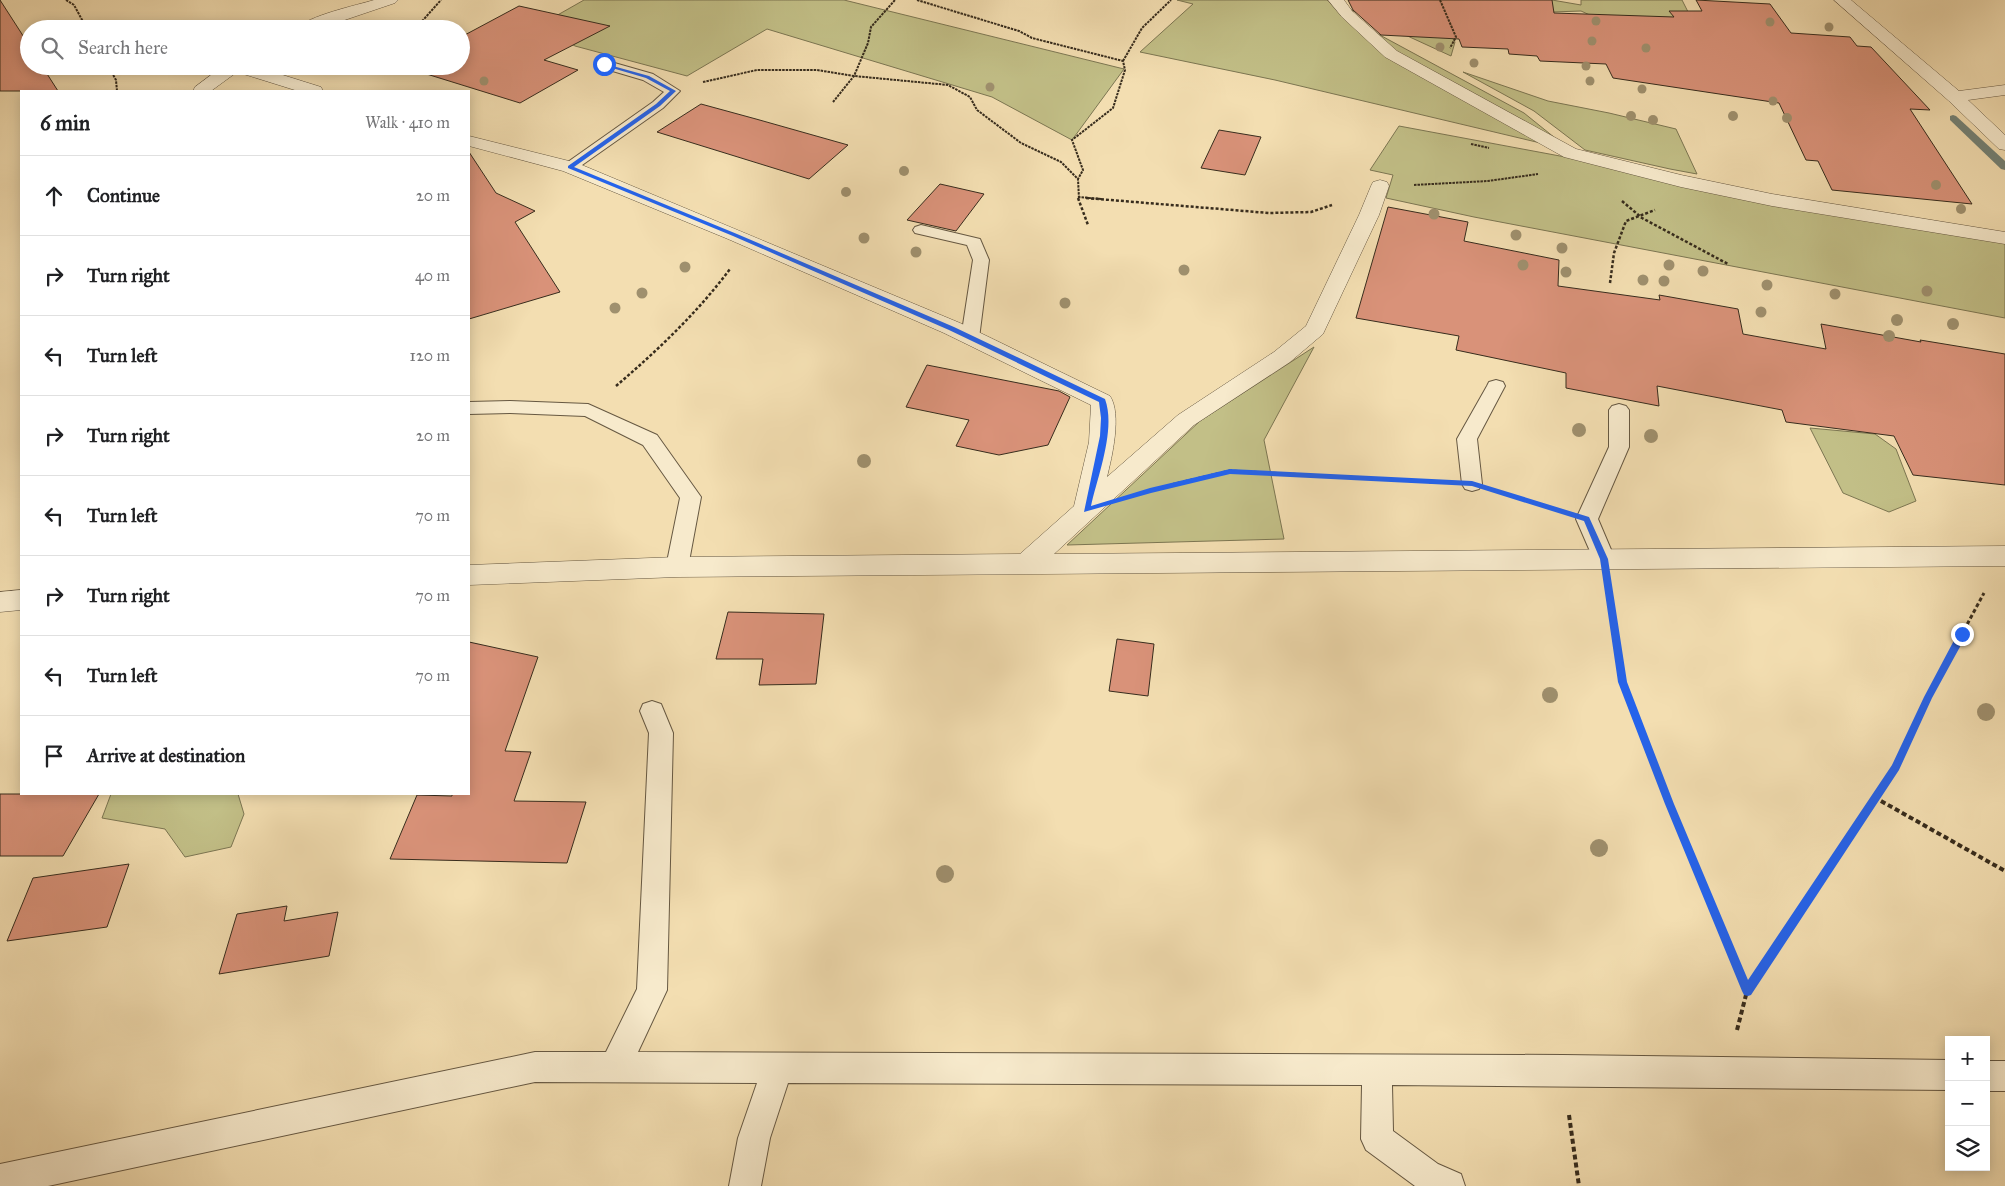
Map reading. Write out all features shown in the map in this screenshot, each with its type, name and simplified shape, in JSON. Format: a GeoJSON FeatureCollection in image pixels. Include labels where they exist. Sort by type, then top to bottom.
{"type":"FeatureCollection","features":[{"type":"Feature","properties":{"kind":"street"},"geometry":{"type":"LineString","coordinates":[[325,20],[390,0]]}},
{"type":"Feature","properties":{"kind":"street"},"geometry":{"type":"LineString","coordinates":[[1336,0],[1347,14],[1391,54],[1570,153],[1681,182],[1772,200],[2005,238]]}},
{"type":"Feature","properties":{"kind":"street"},"geometry":{"type":"LineString","coordinates":[[1842,0],[1955,97],[2005,145]]}},
{"type":"Feature","properties":{"kind":"street"},"geometry":{"type":"LineString","coordinates":[[202,90],[223,75]]}},
{"type":"Feature","properties":{"kind":"street"},"geometry":{"type":"LineString","coordinates":[[264,75],[312,90]]}},
{"type":"Feature","properties":{"kind":"street"},"geometry":{"type":"LineString","coordinates":[[1955,97],[2005,90]]}},
{"type":"Feature","properties":{"kind":"street"},"geometry":{"type":"LineString","coordinates":[[470,141],[570,167],[952,328],[1102,401],[1104,436],[1086,510]]}},
{"type":"Feature","properties":{"kind":"street"},"geometry":{"type":"LineString","coordinates":[[1026,564],[1186,420],[1282,357],[1315,329],[1369,215],[1380,186]]}},
{"type":"Feature","properties":{"kind":"street"},"geometry":{"type":"LineString","coordinates":[[470,575],[678,567],[2002,556]]}},
{"type":"Feature","properties":{"kind":"street"},"geometry":{"type":"LineString","coordinates":[[0,602],[20,600]]}},
{"type":"Feature","properties":{"kind":"lane"},"geometry":{"type":"LineString","coordinates":[[570,167],[658,105],[674,91],[648,77],[604,64]]}},
{"type":"Feature","properties":{"kind":"lane"},"geometry":{"type":"LineString","coordinates":[[921,230],[974,242],[981,260],[970,338]]}},
{"type":"Feature","properties":{"kind":"lane"},"geometry":{"type":"LineString","coordinates":[[1472,484],[1467,439],[1496,386]]}},
{"type":"Feature","properties":{"kind":"lane"},"geometry":{"type":"LineString","coordinates":[[470,408],[510,407],[588,410],[650,440],[691,497],[678,567]]}},
{"type":"Feature","properties":{"kind":"lane"},"geometry":{"type":"LineString","coordinates":[[1604,559],[1587,519],[1620,446],[1619,410]]}},
{"type":"Feature","properties":{"kind":"lane"},"geometry":{"type":"LineString","coordinates":[[615,1067],[652,990],[661,733],[652,711]]}},
{"type":"Feature","properties":{"kind":"lane"},"geometry":{"type":"LineString","coordinates":[[0,1180],[535,1067],[1563,1070],[1945,1075]]}},
{"type":"Feature","properties":{"kind":"lane"},"geometry":{"type":"LineString","coordinates":[[745,1186],[754,1138],[778,1068]]}},
{"type":"Feature","properties":{"kind":"lane"},"geometry":{"type":"LineString","coordinates":[[1377,1070],[1377,1140],[1427,1175],[1449,1186]]}},
{"type":"Feature","properties":{"kind":"lane"},"geometry":{"type":"LineString","coordinates":[[1990,1076],[2005,1076]]}},
{"type":"Feature","properties":{"kind":"path"},"geometry":{"type":"LineString","coordinates":[[66,0],[74,5],[82,20]]}},
{"type":"Feature","properties":{"kind":"path"},"geometry":{"type":"LineString","coordinates":[[423,20],[441,0]]}},
{"type":"Feature","properties":{"kind":"path"},"geometry":{"type":"LineString","coordinates":[[833,102],[854,76],[868,43],[871,27],[894,0]]}},
{"type":"Feature","properties":{"kind":"path"},"geometry":{"type":"LineString","coordinates":[[917,0],[1019,30],[1032,38],[1123,62]]}},
{"type":"Feature","properties":{"kind":"path"},"geometry":{"type":"LineString","coordinates":[[1088,224],[1078,197],[1078,179],[1083,170],[1072,140],[1113,108],[1125,70],[1123,62],[1142,28],[1171,0]]}},
{"type":"Feature","properties":{"kind":"path"},"geometry":{"type":"LineString","coordinates":[[1432,76],[1456,37],[1440,0]]}},
{"type":"Feature","properties":{"kind":"path"},"geometry":{"type":"LineString","coordinates":[[674,91],[757,70],[816,70],[854,76],[948,85],[970,97],[977,110],[1021,143],[1061,162],[1078,179]]}},
{"type":"Feature","properties":{"kind":"path"},"geometry":{"type":"LineString","coordinates":[[113,75],[116,80],[117,90]]}},
{"type":"Feature","properties":{"kind":"path"},"geometry":{"type":"LineString","coordinates":[[1380,186],[1488,181],[1542,174]]}},
{"type":"Feature","properties":{"kind":"path"},"geometry":{"type":"LineString","coordinates":[[1078,197],[1269,213],[1311,212],[1342,201],[1369,215]]}},
{"type":"Feature","properties":{"kind":"path"},"geometry":{"type":"LineString","coordinates":[[1610,283],[1614,253],[1626,221],[1638,215],[1658,210]]}},
{"type":"Feature","properties":{"kind":"path"},"geometry":{"type":"LineString","coordinates":[[588,410],[661,347],[714,292],[733,265]]}},
{"type":"Feature","properties":{"kind":"path"},"geometry":{"type":"LineString","coordinates":[[1168,486],[1230,471],[1472,484],[1587,519]]}},
{"type":"Feature","properties":{"kind":"path"},"geometry":{"type":"LineString","coordinates":[[1727,1071],[1748,991],[1874,797],[1895,768],[1928,697],[2002,556]]}},
{"type":"Feature","properties":{"kind":"path"},"geometry":{"type":"LineString","coordinates":[[1604,559],[1622,682],[1673,812],[1748,991]]}},
{"type":"Feature","properties":{"kind":"path"},"geometry":{"type":"LineString","coordinates":[[1874,797],[2005,871]]}},
{"type":"Feature","properties":{"kind":"path"},"geometry":{"type":"LineString","coordinates":[[1563,1070],[1579,1186]]}},
{"type":"Feature","properties":{"kind":"shaded area"},"geometry":{"type":"Polygon","coordinates":[[[584,0],[844,0],[1124,69],[1072,140],[992,97],[767,29],[687,76],[575,46],[540,25],[584,0]]]}},
{"type":"Feature","properties":{"kind":"shaded area"},"geometry":{"type":"Polygon","coordinates":[[[1177,0],[1328,0],[1341,14],[1524,113],[1570,150],[1275,80],[1140,52],[1193,4],[1177,0]]]}},
{"type":"Feature","properties":{"kind":"shaded area"},"geometry":{"type":"Polygon","coordinates":[[[1529,0],[1552,0],[1581,5],[1581,0],[1682,0],[1714,63],[1625,31],[1581,11],[1552,12],[1529,0]]]}},
{"type":"Feature","properties":{"kind":"shaded area"},"geometry":{"type":"Polygon","coordinates":[[[1351,10],[1369,16],[1443,23],[1455,42],[1451,56],[1351,10]]]}},
{"type":"Feature","properties":{"kind":"shaded area"},"geometry":{"type":"Polygon","coordinates":[[[1463,72],[1548,101],[1676,129],[1697,174],[1585,150],[1534,111],[1463,72]]]}},
{"type":"Feature","properties":{"kind":"shaded area"},"geometry":{"type":"Polygon","coordinates":[[[1399,126],[2005,239],[2005,318],[1474,217],[1386,198],[1393,175],[1370,170],[1399,126]]]}},
{"type":"Feature","properties":{"kind":"shaded area"},"geometry":{"type":"Polygon","coordinates":[[[1314,347],[1264,440],[1284,539],[1067,545],[1200,421],[1314,347]]]}},
{"type":"Feature","properties":{"kind":"shaded area"},"geometry":{"type":"Polygon","coordinates":[[[1810,428],[1875,434],[1896,449],[1916,501],[1889,512],[1843,493],[1810,428]]]}},
{"type":"Feature","properties":{"kind":"shaded area"},"geometry":{"type":"Polygon","coordinates":[[[111,795],[238,795],[244,814],[231,847],[185,857],[165,829],[102,818],[111,795]]]}},
{"type":"Feature","properties":{"kind":"building"},"geometry":{"type":"Polygon","coordinates":[[[0,0],[20,31],[20,75],[48,75],[57,90],[0,91],[0,0]]]}},
{"type":"Feature","properties":{"kind":"building"},"geometry":{"type":"Polygon","coordinates":[[[1348,0],[1552,0],[1554,13],[1674,17],[1669,11],[1702,11],[1696,0],[1770,4],[1791,33],[1850,37],[1857,46],[1871,47],[1930,110],[1910,109],[1972,204],[1832,190],[1818,161],[1806,160],[1779,103],[1613,78],[1606,64],[1540,61],[1537,56],[1509,54],[1508,49],[1462,47],[1459,39],[1381,35],[1353,10],[1348,0]]]}},
{"type":"Feature","properties":{"kind":"building"},"geometry":{"type":"Polygon","coordinates":[[[519,6],[610,26],[544,60],[578,70],[520,103],[430,75],[470,75],[470,32],[519,6]]]}},
{"type":"Feature","properties":{"kind":"building"},"geometry":{"type":"Polygon","coordinates":[[[701,104],[848,145],[809,179],[657,132],[701,104]]]}},
{"type":"Feature","properties":{"kind":"building"},"geometry":{"type":"Polygon","coordinates":[[[1219,130],[1261,137],[1245,175],[1201,168],[1219,130]]]}},
{"type":"Feature","properties":{"kind":"building"},"geometry":{"type":"Polygon","coordinates":[[[470,154],[496,193],[535,211],[515,222],[560,292],[470,319],[470,154]]]}},
{"type":"Feature","properties":{"kind":"building"},"geometry":{"type":"Polygon","coordinates":[[[940,184],[984,194],[956,231],[907,220],[940,184]]]}},
{"type":"Feature","properties":{"kind":"building"},"geometry":{"type":"Polygon","coordinates":[[[1388,207],[1468,222],[1464,241],[1559,260],[1558,286],[1660,300],[1659,295],[1738,309],[1743,334],[1826,349],[1821,324],[1921,342],[1920,340],[2005,354],[2005,485],[1913,475],[1894,436],[1786,422],[1782,410],[1657,386],[1659,406],[1566,388],[1566,373],[1456,350],[1459,336],[1356,318],[1388,207]]]}},
{"type":"Feature","properties":{"kind":"building"},"geometry":{"type":"Polygon","coordinates":[[[927,365],[1059,391],[1070,397],[1048,445],[999,455],[956,446],[969,420],[906,407],[927,365]]]}},
{"type":"Feature","properties":{"kind":"building"},"geometry":{"type":"Polygon","coordinates":[[[728,612],[824,614],[816,684],[759,685],[763,659],[716,659],[728,612]]]}},
{"type":"Feature","properties":{"kind":"building"},"geometry":{"type":"Polygon","coordinates":[[[1117,639],[1154,644],[1148,696],[1109,691],[1117,639]]]}},
{"type":"Feature","properties":{"kind":"building"},"geometry":{"type":"Polygon","coordinates":[[[470,642],[538,657],[505,751],[531,752],[514,801],[586,802],[567,863],[390,859],[417,795],[470,795],[470,642]]]}},
{"type":"Feature","properties":{"kind":"building"},"geometry":{"type":"Polygon","coordinates":[[[0,794],[98,795],[63,856],[0,856],[0,794]]]}},
{"type":"Feature","properties":{"kind":"building"},"geometry":{"type":"Polygon","coordinates":[[[129,864],[107,927],[7,941],[33,878],[129,864]]]}},
{"type":"Feature","properties":{"kind":"building"},"geometry":{"type":"Polygon","coordinates":[[[287,906],[284,921],[338,912],[329,956],[219,974],[237,914],[287,906]]]}},
{"type":"Feature","properties":{"kind":"waterway"},"geometry":{"type":"LineString","coordinates":[[1953,118],[2005,167]]}},
{"type":"Feature","properties":{"kind":"route"},"geometry":{"type":"LineString","coordinates":[[604,64],[648,77],[674,91],[658,105],[570,167],[952,328],[1102,401],[1104,436],[1086,510],[1150,490],[1230,471],[1472,484],[1587,519],[1604,559],[1622,682],[1670,804],[1748,991],[1874,797],[1895,768],[1928,697],[1962,634]]}}]}
